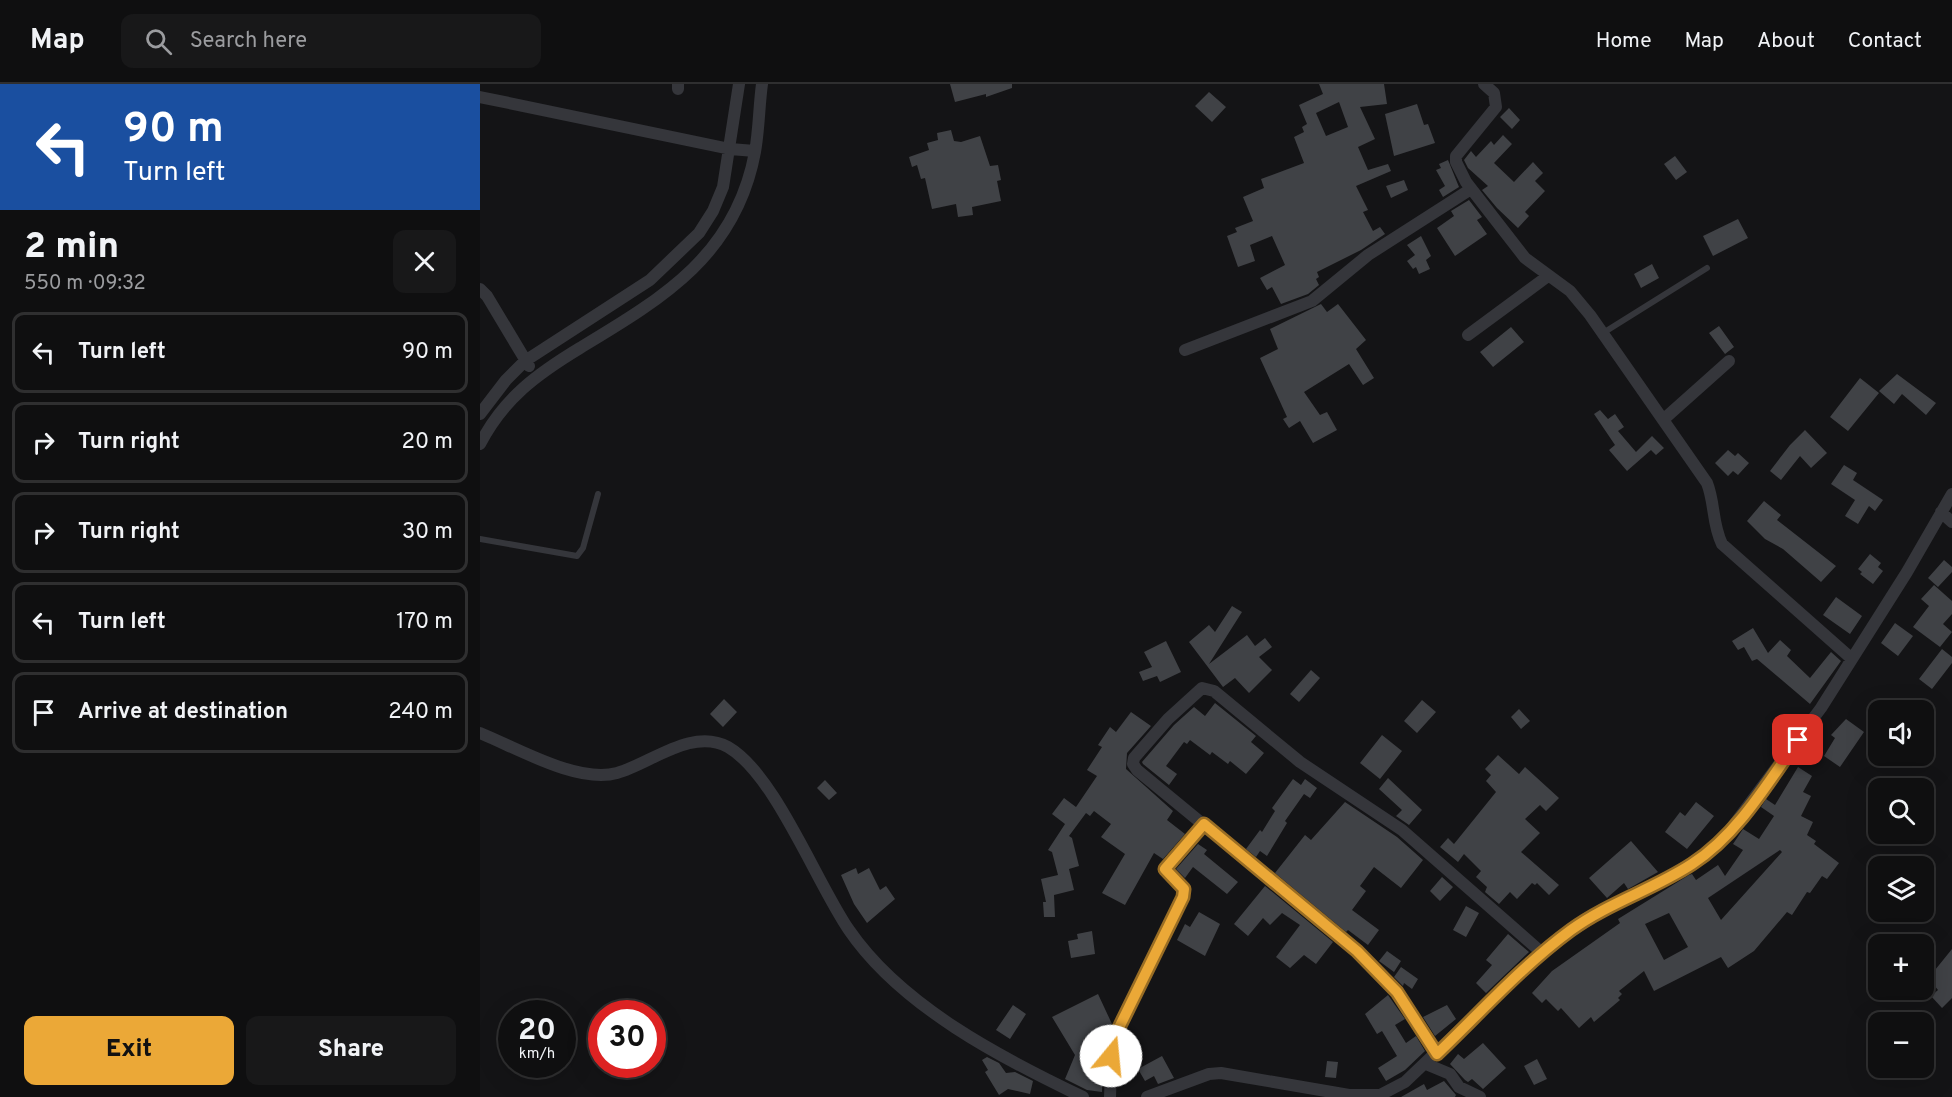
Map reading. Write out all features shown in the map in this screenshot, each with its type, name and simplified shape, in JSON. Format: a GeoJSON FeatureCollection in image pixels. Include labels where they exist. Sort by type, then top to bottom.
{"type":"FeatureCollection","features":[{"type":"Feature","properties":{"kind":"street"},"geometry":{"type":"LineString","coordinates":[[480,414],[506,380],[525,361],[632,294],[673,260],[699,233],[713,211],[723,187],[739,84]]}},
{"type":"Feature","properties":{"kind":"street"},"geometry":{"type":"LineString","coordinates":[[480,444],[502,410],[536,375],[662,297],[707,256],[735,214],[745,189],[755,151],[762,84]]}},
{"type":"Feature","properties":{"kind":"street"},"geometry":{"type":"LineString","coordinates":[[1484,84],[1494,93],[1496,107],[1456,156],[1456,162],[1471,189],[1525,258],[1570,291],[1603,333],[1707,483],[1712,495],[1714,525],[1722,544],[1851,659]]}},
{"type":"Feature","properties":{"kind":"street"},"geometry":{"type":"LineString","coordinates":[[480,97],[730,149],[755,151]]}},
{"type":"Feature","properties":{"kind":"street"},"geometry":{"type":"LineString","coordinates":[[1185,350],[1312,302],[1368,255],[1471,189]]}},
{"type":"Feature","properties":{"kind":"street"},"geometry":{"type":"LineString","coordinates":[[1468,335],[1548,276]]}},
{"type":"Feature","properties":{"kind":"street"},"geometry":{"type":"LineString","coordinates":[[480,289],[487,296],[525,361],[536,375]]}},
{"type":"Feature","properties":{"kind":"street"},"geometry":{"type":"LineString","coordinates":[[1664,420],[1729,361]]}},
{"type":"Feature","properties":{"kind":"street"},"geometry":{"type":"LineString","coordinates":[[1147,1097],[1209,1074],[1221,1073],[1350,1096],[1380,1095],[1395,1089],[1437,1054],[1541,952],[1587,920],[1691,865],[1724,838],[1782,762],[1851,659],[1952,494]]}},
{"type":"Feature","properties":{"kind":"street"},"geometry":{"type":"LineString","coordinates":[[1941,512],[1952,522]]}},
{"type":"Feature","properties":{"kind":"street"},"geometry":{"type":"LineString","coordinates":[[1437,1054],[1397,992],[1357,951],[1137,770],[1133,764],[1134,758],[1168,719],[1206,687],[1299,762],[1402,830],[1541,952]]}},
{"type":"Feature","properties":{"kind":"street"},"geometry":{"type":"LineString","coordinates":[[480,733],[560,766],[606,776],[698,742],[725,746],[743,757],[760,778],[844,923],[882,969],[920,1000],[978,1041],[1083,1097]]}},
{"type":"Feature","properties":{"kind":"street"},"geometry":{"type":"LineString","coordinates":[[1110,1097],[1112,1042],[1183,897],[1184,889],[1181,883],[1165,869],[1204,824]]}},
{"type":"Feature","properties":{"kind":"street"},"geometry":{"type":"LineString","coordinates":[[1426,1064],[1449,1074],[1458,1087],[1480,1097]]}},
{"type":"Feature","properties":{"kind":"lane"},"geometry":{"type":"LineString","coordinates":[[1603,333],[1707,268]]}},
{"type":"Feature","properties":{"kind":"lane"},"geometry":{"type":"LineString","coordinates":[[480,538],[577,556],[583,548],[598,494]]}},
{"type":"Feature","properties":{"kind":"building"},"geometry":{"type":"Polygon","coordinates":[[[950,84],[1012,84],[1012,88],[986,97],[986,94],[955,102],[950,84]]]}},
{"type":"Feature","properties":{"kind":"building"},"geometry":{"type":"Polygon","coordinates":[[[1319,84],[1384,84],[1387,104],[1360,107],[1375,139],[1358,147],[1368,170],[1388,164],[1391,171],[1356,186],[1368,210],[1363,212],[1373,231],[1380,227],[1385,234],[1361,250],[1317,272],[1319,277],[1316,279],[1319,285],[1308,294],[1281,304],[1272,287],[1267,290],[1260,278],[1285,265],[1272,236],[1250,245],[1255,261],[1238,267],[1227,236],[1237,232],[1235,228],[1253,221],[1243,197],[1264,188],[1261,179],[1304,163],[1294,137],[1304,132],[1302,127],[1307,124],[1299,105],[1323,94],[1319,84]],[[1339,102],[1316,113],[1326,136],[1348,127],[1339,102]]]}},
{"type":"Feature","properties":{"kind":"building"},"geometry":{"type":"Polygon","coordinates":[[[1209,92],[1226,107],[1212,122],[1195,106],[1209,92]]]}},
{"type":"Feature","properties":{"kind":"building"},"geometry":{"type":"Polygon","coordinates":[[[1417,104],[1424,125],[1428,124],[1435,143],[1394,156],[1385,114],[1417,104]]]}},
{"type":"Feature","properties":{"kind":"building"},"geometry":{"type":"Polygon","coordinates":[[[1509,108],[1520,120],[1512,129],[1500,117],[1509,108]]]}},
{"type":"Feature","properties":{"kind":"building"},"geometry":{"type":"Polygon","coordinates":[[[951,130],[954,141],[961,142],[980,136],[990,166],[998,165],[1001,180],[997,181],[1001,201],[972,207],[973,215],[958,217],[956,204],[932,209],[925,178],[921,179],[917,165],[912,167],[909,157],[929,150],[927,143],[938,140],[937,133],[951,130]]]}},
{"type":"Feature","properties":{"kind":"building"},"geometry":{"type":"Polygon","coordinates":[[[1503,135],[1512,144],[1494,163],[1514,182],[1533,162],[1543,173],[1535,181],[1545,191],[1525,212],[1529,216],[1518,228],[1482,190],[1488,186],[1468,168],[1464,160],[1471,151],[1476,157],[1491,141],[1494,145],[1503,135]]]}},
{"type":"Feature","properties":{"kind":"building"},"geometry":{"type":"Polygon","coordinates":[[[1675,156],[1687,172],[1676,180],[1664,164],[1675,156]]]}},
{"type":"Feature","properties":{"kind":"building"},"geometry":{"type":"Polygon","coordinates":[[[1448,160],[1459,187],[1443,197],[1439,190],[1445,186],[1436,170],[1441,168],[1439,164],[1448,160]]]}},
{"type":"Feature","properties":{"kind":"building"},"geometry":{"type":"Polygon","coordinates":[[[1404,180],[1408,190],[1391,198],[1386,186],[1404,180]]]}},
{"type":"Feature","properties":{"kind":"building"},"geometry":{"type":"Polygon","coordinates":[[[1469,200],[1482,217],[1477,220],[1487,234],[1455,256],[1437,228],[1454,216],[1451,211],[1469,200]]]}},
{"type":"Feature","properties":{"kind":"building"},"geometry":{"type":"Polygon","coordinates":[[[1738,219],[1748,238],[1713,256],[1703,236],[1738,219]]]}},
{"type":"Feature","properties":{"kind":"building"},"geometry":{"type":"Polygon","coordinates":[[[1421,236],[1431,256],[1426,260],[1430,269],[1419,274],[1416,267],[1413,269],[1407,261],[1415,255],[1407,245],[1421,236]]]}},
{"type":"Feature","properties":{"kind":"building"},"geometry":{"type":"Polygon","coordinates":[[[1652,264],[1659,278],[1641,288],[1634,274],[1652,264]]]}},
{"type":"Feature","properties":{"kind":"building"},"geometry":{"type":"Polygon","coordinates":[[[1321,304],[1327,312],[1338,304],[1366,340],[1356,349],[1374,378],[1363,385],[1349,364],[1304,392],[1320,415],[1327,412],[1337,430],[1313,443],[1300,421],[1289,428],[1283,419],[1287,417],[1260,358],[1278,349],[1270,329],[1321,304]]]}},
{"type":"Feature","properties":{"kind":"building"},"geometry":{"type":"Polygon","coordinates":[[[1719,326],[1734,347],[1725,354],[1709,333],[1719,326]]]}},
{"type":"Feature","properties":{"kind":"building"},"geometry":{"type":"Polygon","coordinates":[[[1511,327],[1524,342],[1493,367],[1480,352],[1511,327]]]}},
{"type":"Feature","properties":{"kind":"building"},"geometry":{"type":"Polygon","coordinates":[[[1897,374],[1936,403],[1926,415],[1902,394],[1894,404],[1879,391],[1897,374]]]}},
{"type":"Feature","properties":{"kind":"building"},"geometry":{"type":"Polygon","coordinates":[[[1860,378],[1879,393],[1848,431],[1830,417],[1860,378]]]}},
{"type":"Feature","properties":{"kind":"building"},"geometry":{"type":"Polygon","coordinates":[[[1600,410],[1608,419],[1615,414],[1624,427],[1618,431],[1636,452],[1652,436],[1664,448],[1656,455],[1651,450],[1627,471],[1609,450],[1615,445],[1594,414],[1600,410]]]}},
{"type":"Feature","properties":{"kind":"building"},"geometry":{"type":"Polygon","coordinates":[[[1805,430],[1827,453],[1811,468],[1800,456],[1781,480],[1770,471],[1805,430]]]}},
{"type":"Feature","properties":{"kind":"building"},"geometry":{"type":"Polygon","coordinates":[[[1728,450],[1735,456],[1738,453],[1749,463],[1738,475],[1733,471],[1728,476],[1715,463],[1728,450]]]}},
{"type":"Feature","properties":{"kind":"building"},"geometry":{"type":"Polygon","coordinates":[[[1844,465],[1857,473],[1853,480],[1883,500],[1875,511],[1869,506],[1858,524],[1845,516],[1855,500],[1831,484],[1844,465]]]}},
{"type":"Feature","properties":{"kind":"building"},"geometry":{"type":"Polygon","coordinates":[[[1764,501],[1781,515],[1777,520],[1836,566],[1821,582],[1783,549],[1765,539],[1747,521],[1764,501]]]}},
{"type":"Feature","properties":{"kind":"building"},"geometry":{"type":"Polygon","coordinates":[[[1870,554],[1881,563],[1878,567],[1883,571],[1873,584],[1860,574],[1862,572],[1858,569],[1870,554]]]}},
{"type":"Feature","properties":{"kind":"building"},"geometry":{"type":"Polygon","coordinates":[[[1944,560],[1952,567],[1952,572],[1938,587],[1928,578],[1944,560]]]}},
{"type":"Feature","properties":{"kind":"building"},"geometry":{"type":"Polygon","coordinates":[[[1934,585],[1952,601],[1952,614],[1943,624],[1952,632],[1940,647],[1913,627],[1929,606],[1921,599],[1934,585]]]}},
{"type":"Feature","properties":{"kind":"building"},"geometry":{"type":"Polygon","coordinates":[[[1836,597],[1862,616],[1850,634],[1823,615],[1836,597]]]}},
{"type":"Feature","properties":{"kind":"building"},"geometry":{"type":"Polygon","coordinates":[[[1232,606],[1242,612],[1209,664],[1247,635],[1255,646],[1265,638],[1272,647],[1259,657],[1272,670],[1249,693],[1235,678],[1223,687],[1189,642],[1209,625],[1215,632],[1232,606]]]}},
{"type":"Feature","properties":{"kind":"building"},"geometry":{"type":"Polygon","coordinates":[[[1895,623],[1913,636],[1898,656],[1881,643],[1895,623]]]}},
{"type":"Feature","properties":{"kind":"building"},"geometry":{"type":"Polygon","coordinates":[[[1753,628],[1768,653],[1780,640],[1791,650],[1787,656],[1810,678],[1831,652],[1841,661],[1810,704],[1757,659],[1752,661],[1744,647],[1738,650],[1732,641],[1753,628]]]}},
{"type":"Feature","properties":{"kind":"building"},"geometry":{"type":"Polygon","coordinates":[[[1166,641],[1181,672],[1160,682],[1157,676],[1143,681],[1139,672],[1152,667],[1144,652],[1166,641]]]}},
{"type":"Feature","properties":{"kind":"building"},"geometry":{"type":"Polygon","coordinates":[[[1942,649],[1952,657],[1952,663],[1932,689],[1919,679],[1942,649]]]}},
{"type":"Feature","properties":{"kind":"building"},"geometry":{"type":"Polygon","coordinates":[[[1311,670],[1320,678],[1299,702],[1290,694],[1311,670]]]}},
{"type":"Feature","properties":{"kind":"building"},"geometry":{"type":"Polygon","coordinates":[[[724,699],[737,712],[723,727],[710,714],[724,699]]]}},
{"type":"Feature","properties":{"kind":"building"},"geometry":{"type":"Polygon","coordinates":[[[1422,700],[1436,712],[1417,733],[1404,721],[1422,700]]]}},
{"type":"Feature","properties":{"kind":"building"},"geometry":{"type":"Polygon","coordinates":[[[1215,703],[1256,736],[1251,742],[1264,753],[1246,774],[1230,761],[1228,764],[1212,752],[1210,755],[1190,740],[1187,744],[1184,742],[1166,766],[1177,774],[1169,785],[1143,764],[1142,762],[1174,725],[1194,707],[1205,716],[1215,703]]]}},
{"type":"Feature","properties":{"kind":"building"},"geometry":{"type":"Polygon","coordinates":[[[1519,709],[1530,721],[1521,729],[1511,717],[1519,709]]]}},
{"type":"Feature","properties":{"kind":"building"},"geometry":{"type":"Polygon","coordinates":[[[1131,712],[1151,726],[1127,753],[1126,769],[1173,811],[1167,820],[1185,834],[1163,859],[1154,853],[1125,905],[1102,893],[1125,854],[1101,837],[1111,824],[1094,811],[1090,816],[1086,813],[1069,836],[1072,838],[1079,866],[1069,869],[1074,890],[1054,895],[1055,917],[1044,917],[1043,902],[1046,902],[1041,879],[1058,875],[1052,852],[1048,850],[1065,824],[1052,814],[1064,798],[1076,807],[1097,776],[1087,770],[1102,747],[1098,745],[1110,727],[1116,732],[1131,712]]]}},
{"type":"Feature","properties":{"kind":"building"},"geometry":{"type":"Polygon","coordinates":[[[1846,719],[1864,732],[1840,767],[1824,756],[1835,738],[1831,735],[1846,719]]]}},
{"type":"Feature","properties":{"kind":"building"},"geometry":{"type":"Polygon","coordinates":[[[1382,735],[1402,751],[1380,779],[1360,763],[1382,735]]]}},
{"type":"Feature","properties":{"kind":"building"},"geometry":{"type":"Polygon","coordinates":[[[1498,755],[1519,774],[1525,767],[1559,798],[1546,811],[1540,805],[1525,819],[1540,833],[1521,852],[1559,885],[1549,895],[1537,883],[1535,885],[1532,883],[1517,899],[1510,892],[1499,904],[1485,892],[1487,887],[1476,877],[1481,871],[1464,854],[1458,862],[1440,847],[1448,838],[1454,844],[1496,792],[1486,781],[1491,775],[1485,769],[1498,755]]]}},
{"type":"Feature","properties":{"kind":"building"},"geometry":{"type":"Polygon","coordinates":[[[1798,767],[1812,776],[1803,792],[1811,796],[1801,816],[1813,822],[1807,835],[1816,841],[1814,844],[1839,863],[1827,879],[1822,876],[1810,893],[1807,892],[1792,915],[1787,912],[1754,951],[1728,968],[1721,957],[1654,991],[1644,971],[1619,991],[1622,994],[1618,998],[1620,1000],[1594,1022],[1591,1017],[1579,1028],[1561,1008],[1558,1011],[1546,999],[1542,1003],[1532,993],[1552,971],[1620,923],[1618,919],[1689,875],[1692,874],[1696,880],[1718,865],[1725,876],[1743,850],[1733,844],[1743,829],[1759,839],[1774,816],[1761,807],[1766,799],[1775,805],[1798,767]],[[1780,850],[1708,898],[1721,920],[1782,852],[1780,850]],[[1669,913],[1645,924],[1664,960],[1688,947],[1669,913]]]}},
{"type":"Feature","properties":{"kind":"building"},"geometry":{"type":"Polygon","coordinates":[[[1388,778],[1422,810],[1409,825],[1396,816],[1402,810],[1379,789],[1388,778]]]}},
{"type":"Feature","properties":{"kind":"building"},"geometry":{"type":"Polygon","coordinates":[[[1293,779],[1301,785],[1305,779],[1317,788],[1310,798],[1304,794],[1285,821],[1287,823],[1267,856],[1260,851],[1256,857],[1246,849],[1260,830],[1262,832],[1275,811],[1272,808],[1293,779]]]}},
{"type":"Feature","properties":{"kind":"building"},"geometry":{"type":"Polygon","coordinates":[[[825,780],[837,793],[829,800],[817,788],[825,780]]]}},
{"type":"Feature","properties":{"kind":"building"},"geometry":{"type":"Polygon","coordinates":[[[1345,802],[1397,837],[1423,860],[1401,888],[1374,867],[1360,886],[1366,891],[1352,910],[1379,930],[1368,945],[1348,930],[1346,932],[1275,873],[1305,835],[1311,840],[1345,802]]]}},
{"type":"Feature","properties":{"kind":"building"},"geometry":{"type":"Polygon","coordinates":[[[1696,802],[1714,816],[1687,849],[1665,832],[1680,812],[1685,816],[1696,802]]]}},
{"type":"Feature","properties":{"kind":"building"},"geometry":{"type":"Polygon","coordinates":[[[1631,841],[1658,872],[1628,889],[1624,883],[1607,898],[1589,878],[1631,841]]]}},
{"type":"Feature","properties":{"kind":"building"},"geometry":{"type":"Polygon","coordinates":[[[1198,844],[1207,850],[1204,854],[1238,882],[1227,894],[1193,867],[1185,878],[1176,869],[1198,844]]]}},
{"type":"Feature","properties":{"kind":"building"},"geometry":{"type":"Polygon","coordinates":[[[856,868],[858,874],[869,868],[880,890],[886,886],[895,899],[867,923],[854,904],[841,875],[856,868]]]}},
{"type":"Feature","properties":{"kind":"building"},"geometry":{"type":"Polygon","coordinates":[[[1442,877],[1453,887],[1440,901],[1430,891],[1442,877]]]}},
{"type":"Feature","properties":{"kind":"building"},"geometry":{"type":"Polygon","coordinates":[[[1265,886],[1333,942],[1316,964],[1304,955],[1290,968],[1276,957],[1300,925],[1282,913],[1270,925],[1263,918],[1248,936],[1234,924],[1265,886]]]}},
{"type":"Feature","properties":{"kind":"building"},"geometry":{"type":"Polygon","coordinates":[[[1466,906],[1479,913],[1466,937],[1453,930],[1466,906]]]}},
{"type":"Feature","properties":{"kind":"building"},"geometry":{"type":"Polygon","coordinates":[[[1199,912],[1220,924],[1205,956],[1177,940],[1185,924],[1190,927],[1199,912]]]}},
{"type":"Feature","properties":{"kind":"building"},"geometry":{"type":"Polygon","coordinates":[[[1092,931],[1095,954],[1071,958],[1068,941],[1078,939],[1077,934],[1092,931]]]}},
{"type":"Feature","properties":{"kind":"building"},"geometry":{"type":"Polygon","coordinates":[[[1508,934],[1529,952],[1486,993],[1476,983],[1492,965],[1486,960],[1508,934]]]}},
{"type":"Feature","properties":{"kind":"building"},"geometry":{"type":"Polygon","coordinates":[[[1952,949],[1952,998],[1942,1008],[1934,999],[1934,993],[1938,990],[1934,985],[1935,970],[1952,949]]]}},
{"type":"Feature","properties":{"kind":"building"},"geometry":{"type":"Polygon","coordinates":[[[1387,951],[1401,961],[1394,972],[1379,961],[1387,951]]]}},
{"type":"Feature","properties":{"kind":"building"},"geometry":{"type":"Polygon","coordinates":[[[1401,967],[1418,979],[1412,989],[1404,983],[1403,986],[1394,977],[1401,967]]]}},
{"type":"Feature","properties":{"kind":"building"},"geometry":{"type":"Polygon","coordinates":[[[1098,994],[1112,1024],[1104,1041],[1102,1092],[1087,1090],[1065,1079],[1075,1055],[1052,1017],[1098,994]]]}},
{"type":"Feature","properties":{"kind":"building"},"geometry":{"type":"Polygon","coordinates":[[[1388,995],[1405,1019],[1395,1025],[1406,1043],[1416,1036],[1425,1051],[1405,1070],[1386,1081],[1378,1068],[1397,1056],[1382,1031],[1377,1034],[1365,1014],[1388,995]]]}},
{"type":"Feature","properties":{"kind":"building"},"geometry":{"type":"Polygon","coordinates":[[[1013,1005],[1026,1014],[1010,1039],[996,1030],[1013,1005]]]}},
{"type":"Feature","properties":{"kind":"building"},"geometry":{"type":"Polygon","coordinates":[[[1447,1005],[1456,1019],[1435,1036],[1423,1017],[1447,1005]]]}},
{"type":"Feature","properties":{"kind":"building"},"geometry":{"type":"Polygon","coordinates":[[[1483,1043],[1506,1068],[1483,1089],[1472,1079],[1468,1082],[1465,1080],[1450,1064],[1458,1054],[1464,1059],[1483,1043]]]}},
{"type":"Feature","properties":{"kind":"building"},"geometry":{"type":"Polygon","coordinates":[[[1162,1056],[1174,1078],[1158,1084],[1154,1076],[1145,1081],[1138,1069],[1162,1056]]]}},
{"type":"Feature","properties":{"kind":"building"},"geometry":{"type":"Polygon","coordinates":[[[987,1057],[999,1063],[1006,1073],[1015,1072],[1033,1081],[1030,1094],[1008,1089],[999,1095],[985,1072],[988,1070],[982,1060],[987,1057]]]}},
{"type":"Feature","properties":{"kind":"building"},"geometry":{"type":"Polygon","coordinates":[[[1537,1059],[1547,1079],[1534,1085],[1524,1066],[1537,1059]]]}},
{"type":"Feature","properties":{"kind":"building"},"geometry":{"type":"Polygon","coordinates":[[[1327,1061],[1338,1062],[1336,1078],[1325,1077],[1327,1061]]]}},
{"type":"Feature","properties":{"kind":"building"},"geometry":{"type":"Polygon","coordinates":[[[1444,1081],[1456,1095],[1455,1097],[1401,1097],[1424,1084],[1427,1090],[1444,1081]]]}},
{"type":"Feature","properties":{"kind":"route"},"geometry":{"type":"LineString","coordinates":[[1111,1056],[1112,1042],[1183,897],[1184,889],[1181,883],[1165,869],[1204,824],[1357,951],[1397,992],[1437,1054],[1541,952],[1587,920],[1691,865],[1714,848],[1742,816],[1798,740]]}}]}
